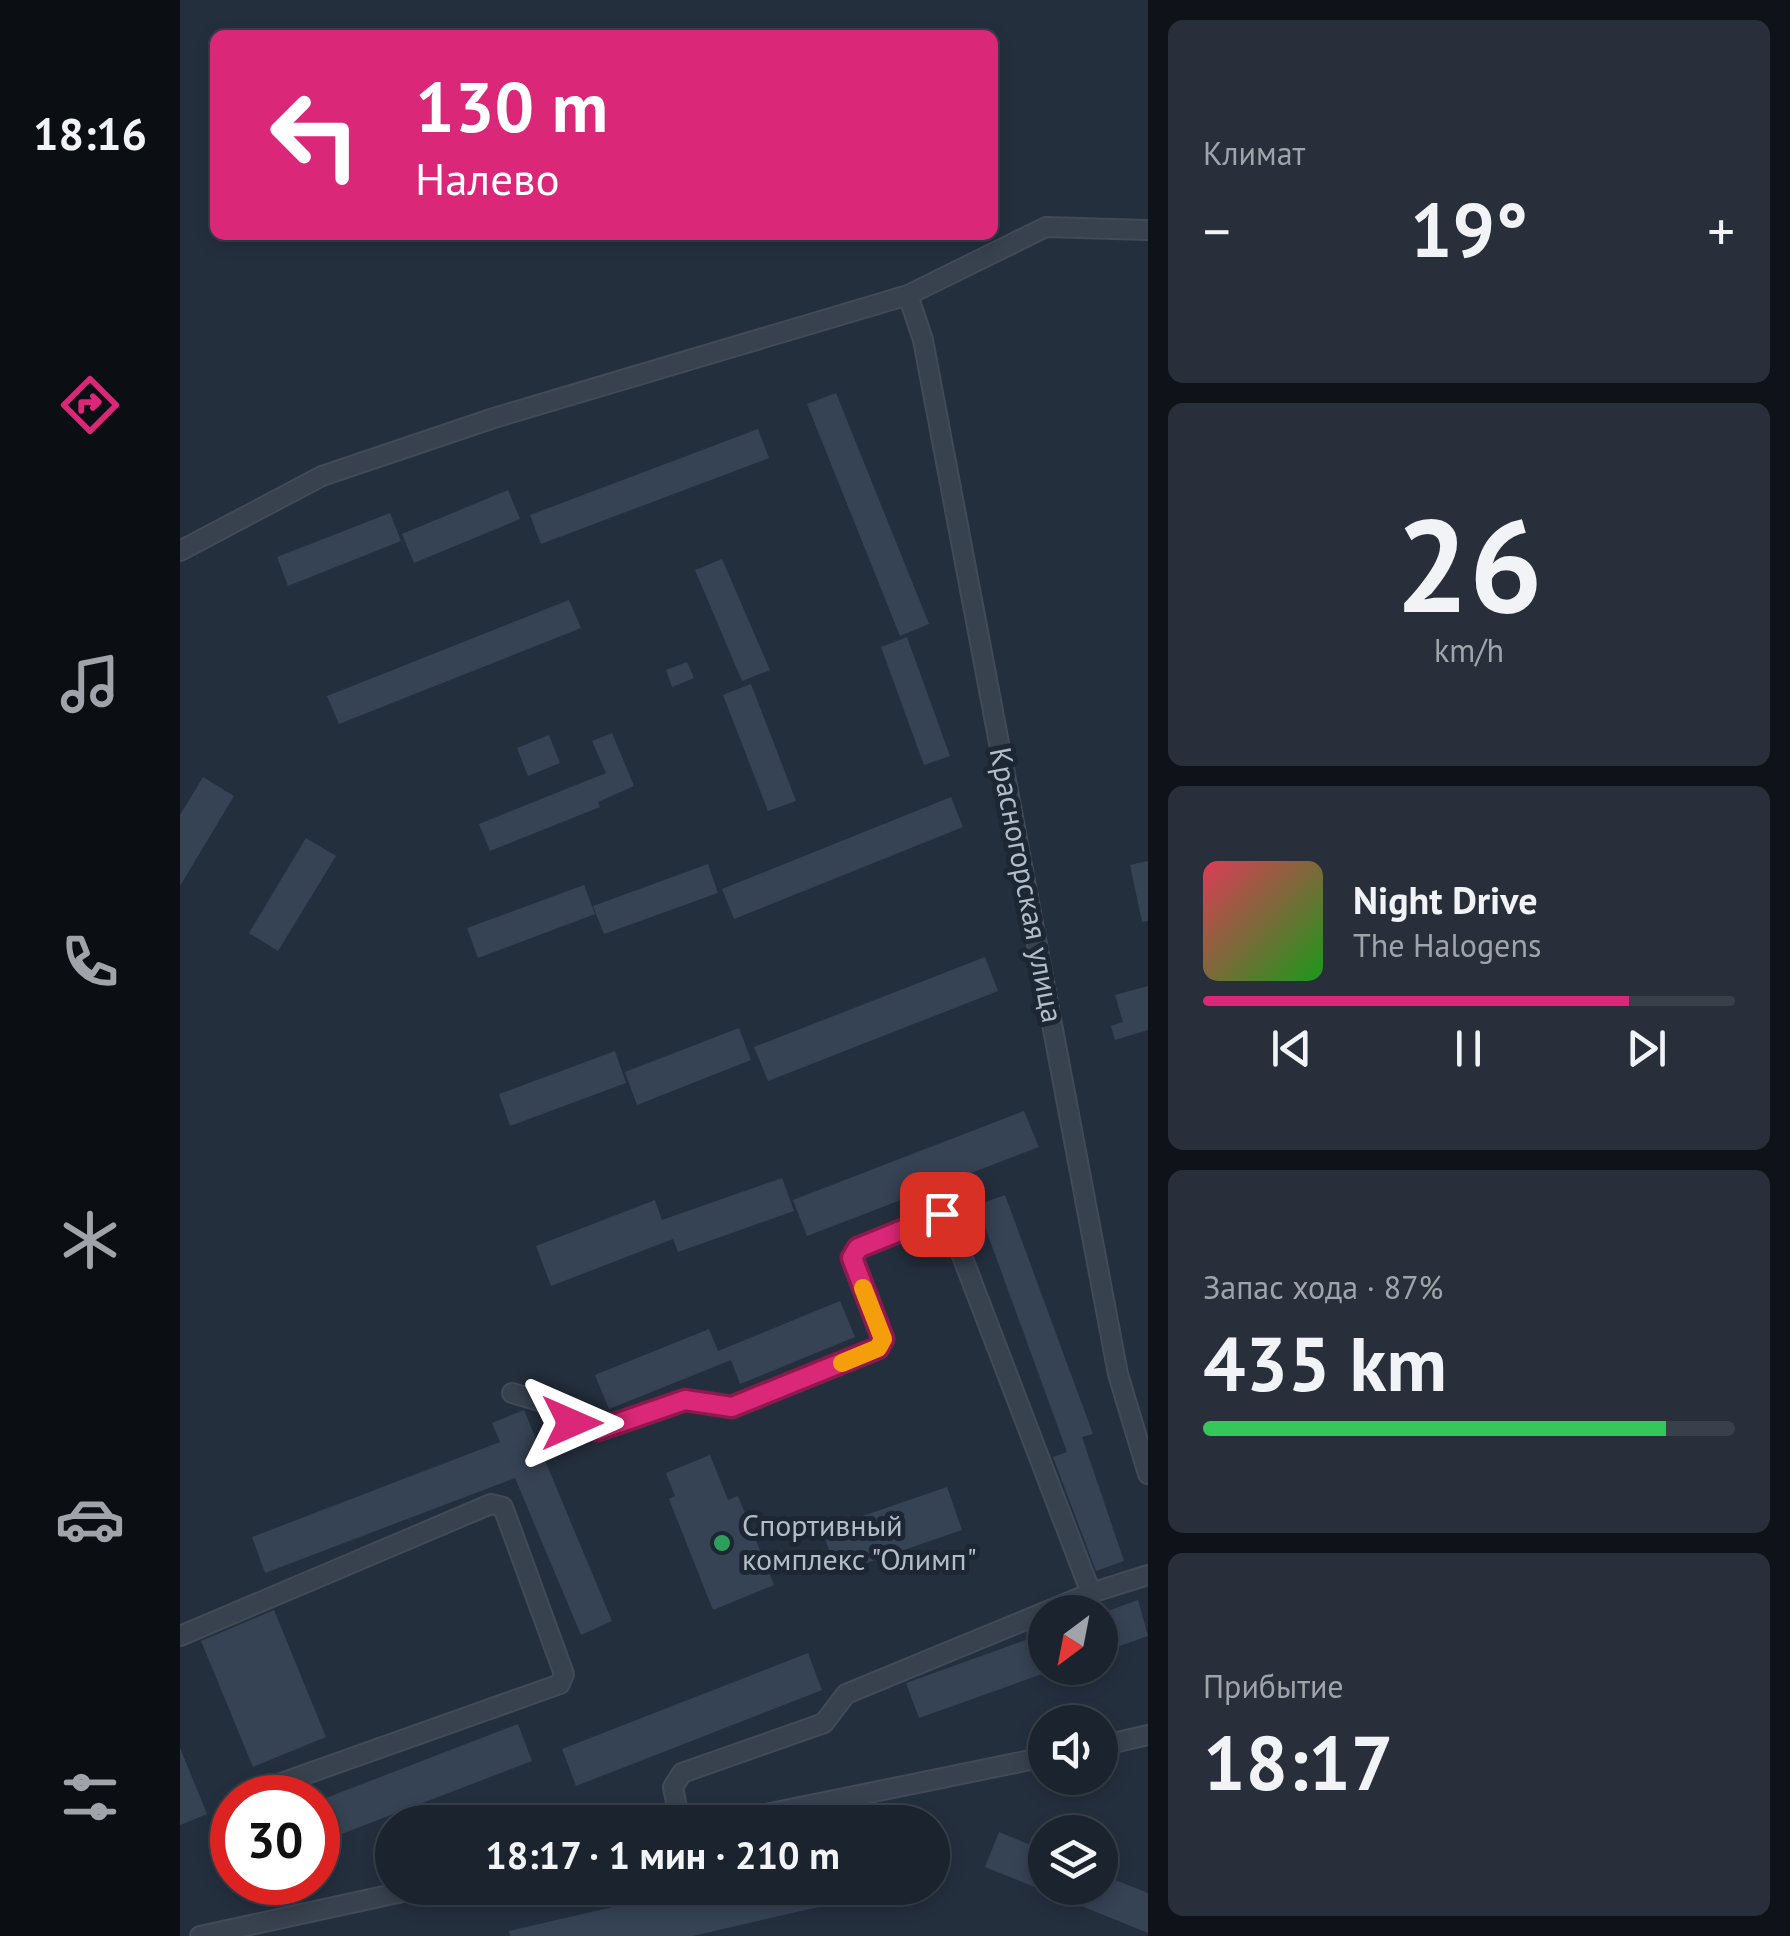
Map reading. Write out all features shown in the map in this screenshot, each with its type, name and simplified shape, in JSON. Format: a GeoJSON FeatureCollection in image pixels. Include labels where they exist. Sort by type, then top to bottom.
{"type":"FeatureCollection","features":[{"type":"Feature","properties":{"kind":"street"},"geometry":{"type":"LineString","coordinates":[[180,551],[322,476],[494,418],[908,295],[1046,227],[1148,230]]}},
{"type":"Feature","properties":{"kind":"street","name":"Красногорская улица"},"geometry":{"type":"LineString","coordinates":[[908,295],[927,359],[1118,1374],[1148,1474]]}},
{"type":"Feature","properties":{"kind":"street"},"geometry":{"type":"LineString","coordinates":[[512,1393],[546,1403],[572,1423],[598,1430],[685,1400],[732,1407],[878,1348],[883,1339],[852,1258],[858,1248],[942,1214],[949,1222],[1091,1593]]}},
{"type":"Feature","properties":{"kind":"street"},"geometry":{"type":"LineString","coordinates":[[180,1636],[491,1504],[503,1507],[564,1674],[560,1684],[304,1775]]}},
{"type":"Feature","properties":{"kind":"street"},"geometry":{"type":"LineString","coordinates":[[677,1805],[673,1787],[682,1773],[824,1723],[846,1694],[1091,1593],[1148,1574]]}},
{"type":"Feature","properties":{"kind":"street"},"geometry":{"type":"LineString","coordinates":[[1118,1742],[1148,1735]]}},
{"type":"Feature","properties":{"kind":"street"},"geometry":{"type":"LineString","coordinates":[[810,1805],[1028,1760]]}},
{"type":"Feature","properties":{"kind":"street"},"geometry":{"type":"LineString","coordinates":[[200,1936],[375,1898]]}},
{"type":"Feature","properties":{"kind":"building"},"geometry":{"type":"Polygon","coordinates":[[[836,393],[929,624],[900,636],[807,404],[836,393]]]}},
{"type":"Feature","properties":{"kind":"building"},"geometry":{"type":"Polygon","coordinates":[[[758,429],[769,458],[541,544],[530,515],[758,429]]]}},
{"type":"Feature","properties":{"kind":"building"},"geometry":{"type":"Polygon","coordinates":[[[508,490],[520,519],[414,563],[402,534],[508,490]]]}},
{"type":"Feature","properties":{"kind":"building"},"geometry":{"type":"Polygon","coordinates":[[[390,513],[401,541],[288,586],[277,557],[390,513]]]}},
{"type":"Feature","properties":{"kind":"building"},"geometry":{"type":"Polygon","coordinates":[[[722,559],[770,670],[742,681],[695,570],[722,559]]]}},
{"type":"Feature","properties":{"kind":"building"},"geometry":{"type":"Polygon","coordinates":[[[569,600],[581,628],[339,724],[327,696],[569,600]]]}},
{"type":"Feature","properties":{"kind":"building"},"geometry":{"type":"Polygon","coordinates":[[[907,637],[950,756],[924,765],[881,647],[907,637]]]}},
{"type":"Feature","properties":{"kind":"building"},"geometry":{"type":"Polygon","coordinates":[[[687,662],[694,678],[672,687],[666,670],[687,662]]]}},
{"type":"Feature","properties":{"kind":"building"},"geometry":{"type":"Polygon","coordinates":[[[751,684],[796,801],[768,811],[723,695],[751,684]]]}},
{"type":"Feature","properties":{"kind":"building"},"geometry":{"type":"Polygon","coordinates":[[[612,733],[634,786],[598,802],[600,807],[490,851],[479,824],[606,773],[592,741],[612,733]]]}},
{"type":"Feature","properties":{"kind":"building"},"geometry":{"type":"Polygon","coordinates":[[[549,735],[560,763],[528,776],[517,748],[549,735]]]}},
{"type":"Feature","properties":{"kind":"building"},"geometry":{"type":"Polygon","coordinates":[[[203,777],[234,796],[180,886],[180,815],[203,777]]]}},
{"type":"Feature","properties":{"kind":"building"},"geometry":{"type":"Polygon","coordinates":[[[951,797],[963,827],[734,919],[722,889],[951,797]]]}},
{"type":"Feature","properties":{"kind":"building"},"geometry":{"type":"Polygon","coordinates":[[[306,838],[336,856],[278,951],[249,933],[306,838]]]}},
{"type":"Feature","properties":{"kind":"building"},"geometry":{"type":"Polygon","coordinates":[[[1148,861],[1148,921],[1142,922],[1130,865],[1148,861]]]}},
{"type":"Feature","properties":{"kind":"building"},"geometry":{"type":"Polygon","coordinates":[[[708,864],[718,893],[604,934],[593,906],[708,864]]]}},
{"type":"Feature","properties":{"kind":"building"},"geometry":{"type":"Polygon","coordinates":[[[584,885],[595,914],[478,958],[467,928],[584,885]]]}},
{"type":"Feature","properties":{"kind":"building"},"geometry":{"type":"Polygon","coordinates":[[[985,957],[998,991],[768,1081],[754,1047],[985,957]]]}},
{"type":"Feature","properties":{"kind":"building"},"geometry":{"type":"Polygon","coordinates":[[[1148,986],[1148,1030],[1115,1040],[1111,1026],[1123,1022],[1115,995],[1148,986]]]}},
{"type":"Feature","properties":{"kind":"building"},"geometry":{"type":"Polygon","coordinates":[[[739,1028],[751,1060],[637,1105],[625,1072],[739,1028]]]}},
{"type":"Feature","properties":{"kind":"building"},"geometry":{"type":"Polygon","coordinates":[[[615,1051],[626,1083],[510,1126],[499,1094],[615,1051]]]}},
{"type":"Feature","properties":{"kind":"building"},"geometry":{"type":"Polygon","coordinates":[[[1024,1111],[1039,1147],[807,1236],[793,1200],[1024,1111]]]}},
{"type":"Feature","properties":{"kind":"building"},"geometry":{"type":"Polygon","coordinates":[[[782,1178],[794,1211],[678,1252],[673,1239],[551,1286],[536,1246],[655,1200],[662,1220],[782,1178]]]}},
{"type":"Feature","properties":{"kind":"building"},"geometry":{"type":"Polygon","coordinates":[[[1005,1195],[1093,1434],[1082,1437],[1124,1561],[1096,1571],[1053,1457],[1067,1452],[977,1205],[1005,1195]]]}},
{"type":"Feature","properties":{"kind":"building"},"geometry":{"type":"Polygon","coordinates":[[[840,1301],[855,1337],[740,1384],[731,1360],[609,1409],[595,1375],[709,1329],[718,1351],[840,1301]]]}},
{"type":"Feature","properties":{"kind":"building"},"geometry":{"type":"Polygon","coordinates":[[[524,1410],[612,1621],[581,1635],[515,1478],[265,1573],[252,1537],[500,1442],[492,1423],[524,1410]]]}},
{"type":"Feature","properties":{"kind":"building","name":"Спортивный комплекс \"Олимп\""},"geometry":{"type":"Polygon","coordinates":[[[710,1455],[728,1500],[738,1496],[774,1585],[713,1610],[669,1499],[675,1496],[666,1473],[710,1455]]]}},
{"type":"Feature","properties":{"kind":"building"},"geometry":{"type":"Polygon","coordinates":[[[947,1487],[962,1530],[837,1573],[822,1530],[947,1487]]]}},
{"type":"Feature","properties":{"kind":"building"},"geometry":{"type":"Polygon","coordinates":[[[1138,1600],[1148,1636],[1118,1647],[1118,1607],[1138,1600]]]}},
{"type":"Feature","properties":{"kind":"building"},"geometry":{"type":"Polygon","coordinates":[[[274,1610],[326,1737],[253,1767],[201,1641],[274,1610]]]}},
{"type":"Feature","properties":{"kind":"building"},"geometry":{"type":"Polygon","coordinates":[[[1028,1639],[1028,1679],[919,1718],[906,1683],[1028,1639]]]}},
{"type":"Feature","properties":{"kind":"building"},"geometry":{"type":"Polygon","coordinates":[[[808,1653],[822,1690],[576,1786],[562,1749],[808,1653]]]}},
{"type":"Feature","properties":{"kind":"building"},"geometry":{"type":"Polygon","coordinates":[[[518,1724],[532,1761],[417,1805],[375,1805],[375,1821],[340,1835],[340,1793],[518,1724]]]}},
{"type":"Feature","properties":{"kind":"building"},"geometry":{"type":"Polygon","coordinates":[[[180,1748],[207,1814],[180,1825],[180,1748]]]}},
{"type":"Feature","properties":{"kind":"building"},"geometry":{"type":"Polygon","coordinates":[[[999,1832],[1028,1844],[1028,1884],[985,1867],[999,1832]]]}},
{"type":"Feature","properties":{"kind":"building"},"geometry":{"type":"Polygon","coordinates":[[[1118,1881],[1148,1893],[1148,1933],[1079,1905],[1118,1905],[1118,1881]]]}},
{"type":"Feature","properties":{"kind":"building"},"geometry":{"type":"Polygon","coordinates":[[[621,1905],[827,1905],[693,1936],[510,1936],[509,1931],[621,1905]]]}},
{"type":"Feature","properties":{"kind":"slow traffic"},"geometry":{"type":"LineString","coordinates":[[842,1363],[878,1348],[883,1339],[863,1288]]}},
{"type":"Feature","properties":{"kind":"place","name":"Спортивный комплекс \"Олимп\""},"geometry":{"type":"Point","coordinates":[722,1543]}},
{"type":"Feature","properties":{"kind":"route"},"geometry":{"type":"LineString","coordinates":[[572,1423],[598,1430],[685,1400],[732,1407],[878,1348],[883,1339],[852,1258],[858,1248],[942,1214]]}}]}
